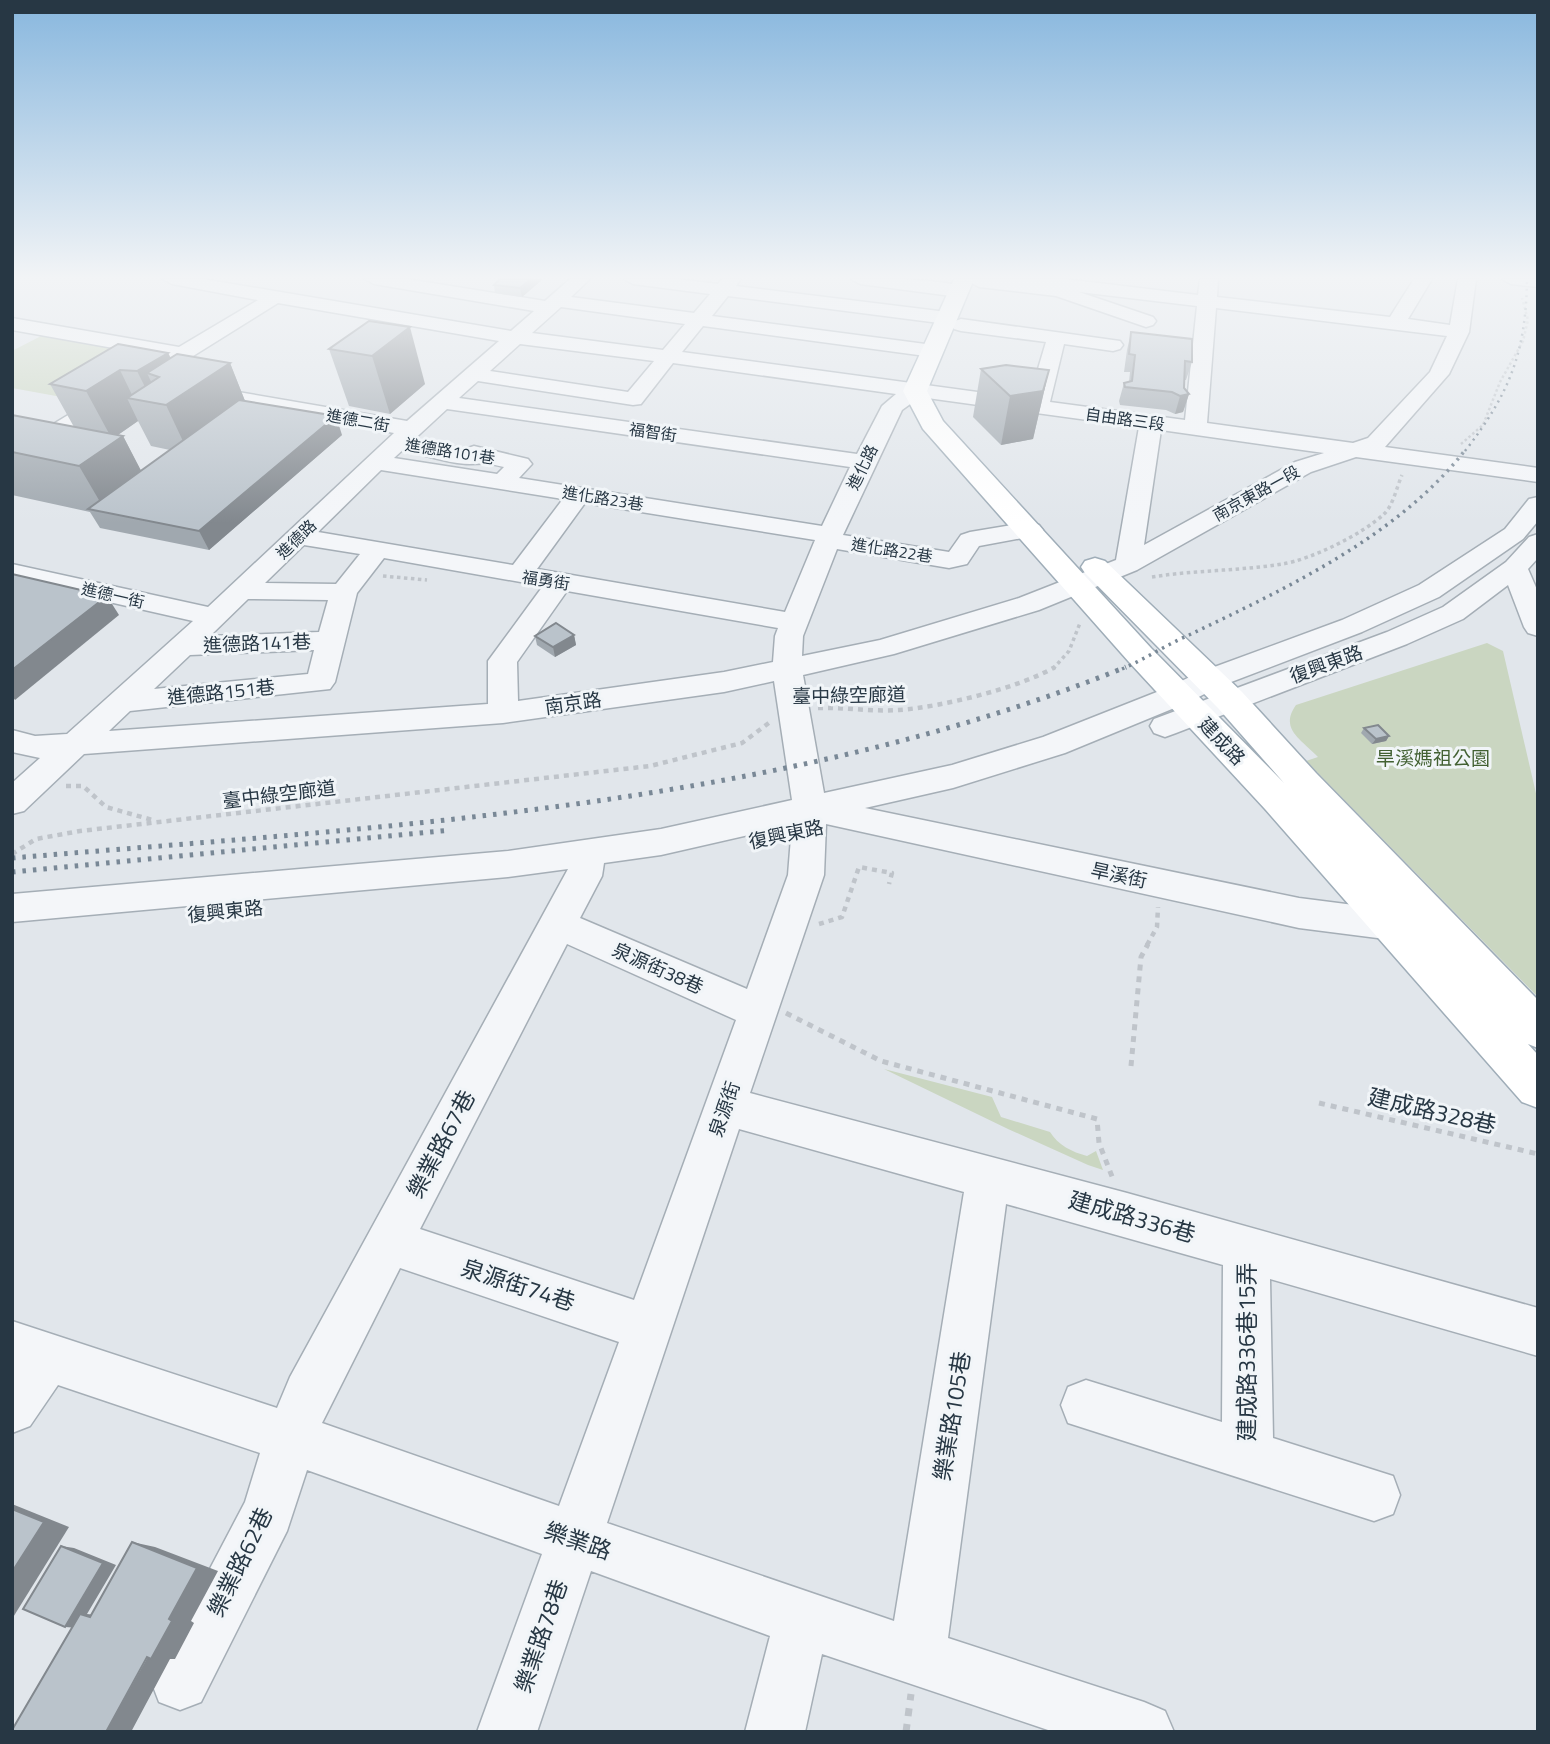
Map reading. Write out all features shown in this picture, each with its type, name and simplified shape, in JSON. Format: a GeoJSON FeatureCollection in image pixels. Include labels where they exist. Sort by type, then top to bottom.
{"type":"FeatureCollection","features":[{"type":"Feature","properties":{"kind":"main road","name":"進化路"},"geometry":{"type":"LineString","coordinates":[[925,392],[931,360]]}},
{"type":"Feature","properties":{"kind":"main road","name":"進化路"},"geometry":{"type":"LineString","coordinates":[[925,392],[938,360]]}},
{"type":"Feature","properties":{"kind":"main road","name":"建成路"},"geometry":{"type":"LineString","coordinates":[[925,392],[932,424],[1030,530],[1107,582],[1188,705],[1411,921],[1538,1029]]}},
{"type":"Feature","properties":{"kind":"main road","name":"建成路"},"geometry":{"type":"LineString","coordinates":[[925,392],[1107,582],[1219,690],[1303,782],[1538,1087]]}},
{"type":"Feature","properties":{"kind":"street"},"geometry":{"type":"LineString","coordinates":[[12,459],[172,360]]}},
{"type":"Feature","properties":{"kind":"street","name":"進德路"},"geometry":{"type":"LineString","coordinates":[[12,802],[183,646],[404,436],[489,360]]}},
{"type":"Feature","properties":{"kind":"street"},"geometry":{"type":"LineString","coordinates":[[472,374],[633,399],[665,360]]}},
{"type":"Feature","properties":{"kind":"street","name":"自由路三段"},"geometry":{"type":"LineString","coordinates":[[693,360],[1538,475]]}},
{"type":"Feature","properties":{"kind":"street"},"geometry":{"type":"LineString","coordinates":[[1038,407],[1050,360]]}},
{"type":"Feature","properties":{"kind":"street"},"geometry":{"type":"LineString","coordinates":[[1192,360],[1195,428]]}},
{"type":"Feature","properties":{"kind":"street","name":"南京東路一段"},"geometry":{"type":"LineString","coordinates":[[1107,582],[1303,467],[1368,448],[1384,437],[1439,374],[1445,360]]}},
{"type":"Feature","properties":{"kind":"street","name":"進德二街"},"geometry":{"type":"LineString","coordinates":[[138,381],[404,436]]}},
{"type":"Feature","properties":{"kind":"street","name":"進化路"},"geometry":{"type":"LineString","coordinates":[[787,669],[789,636],[794,622],[864,463],[893,406],[925,392]]}},
{"type":"Feature","properties":{"kind":"street","name":"福智街"},"geometry":{"type":"LineString","coordinates":[[442,402],[864,463]]}},
{"type":"Feature","properties":{"kind":"street"},"geometry":{"type":"LineString","coordinates":[[1107,582],[1151,422]]}},
{"type":"Feature","properties":{"kind":"street","name":"進德路101巷"},"geometry":{"type":"LineString","coordinates":[[404,436],[470,457],[474,453],[482,453],[520,464],[501,482]]}},
{"type":"Feature","properties":{"kind":"street","name":"進化路23巷"},"geometry":{"type":"LineString","coordinates":[[376,462],[829,538]]}},
{"type":"Feature","properties":{"kind":"street"},"geometry":{"type":"LineString","coordinates":[[519,575],[579,495]]}},
{"type":"Feature","properties":{"kind":"street","name":"復興東路"},"geometry":{"type":"LineString","coordinates":[[859,818],[977,791],[1188,705],[1429,591],[1514,534],[1538,504]]}},
{"type":"Feature","properties":{"kind":"street","name":"進化路22巷"},"geometry":{"type":"LineString","coordinates":[[829,538],[949,560],[958,558],[970,540],[1030,530]]}},
{"type":"Feature","properties":{"kind":"street","name":"福勇街"},"geometry":{"type":"LineString","coordinates":[[299,536],[794,622]]}},
{"type":"Feature","properties":{"kind":"street","name":"復興東路"},"geometry":{"type":"LineString","coordinates":[[1219,690],[1397,638],[1453,613],[1526,570],[1538,542]]}},
{"type":"Feature","properties":{"kind":"street"},"geometry":{"type":"LineString","coordinates":[[332,640],[344,593],[376,551]]}},
{"type":"Feature","properties":{"kind":"street"},"geometry":{"type":"LineString","coordinates":[[1472,564],[1526,570],[1538,627]]}},
{"type":"Feature","properties":{"kind":"street","name":"進德一街"},"geometry":{"type":"LineString","coordinates":[[12,572],[214,617]]}},
{"type":"Feature","properties":{"kind":"street"},"geometry":{"type":"LineString","coordinates":[[503,713],[502,662],[560,582]]}},
{"type":"Feature","properties":{"kind":"street","name":"南京路"},"geometry":{"type":"LineString","coordinates":[[20,745],[503,713],[688,687],[787,669],[910,641],[1107,582]]}},
{"type":"Feature","properties":{"kind":"street"},"geometry":{"type":"LineString","coordinates":[[241,591],[344,593]]}},
{"type":"Feature","properties":{"kind":"street","name":"進德路141巷"},"geometry":{"type":"LineString","coordinates":[[183,646],[332,640]]}},
{"type":"Feature","properties":{"kind":"street","name":"進德路151巷"},"geometry":{"type":"LineString","coordinates":[[122,702],[320,682],[332,640]]}},
{"type":"Feature","properties":{"kind":"street","name":"泉源街"},"geometry":{"type":"LineString","coordinates":[[575,1540],[725,1106],[774,1006],[806,875],[809,820],[787,669]]}},
{"type":"Feature","properties":{"kind":"street","name":"復興東路"},"geometry":{"type":"LineString","coordinates":[[12,932],[587,863],[809,820],[1188,705]]}},
{"type":"Feature","properties":{"kind":"street","name":"旱溪街"},"geometry":{"type":"LineString","coordinates":[[809,820],[859,818],[1298,913],[1411,921]]}},
{"type":"Feature","properties":{"kind":"street","name":"復興東路"},"geometry":{"type":"LineString","coordinates":[[12,908],[425,872],[587,863]]}},
{"type":"Feature","properties":{"kind":"street","name":"樂業路67巷"},"geometry":{"type":"LineString","coordinates":[[290,1438],[308,1395],[558,924],[587,863]]}},
{"type":"Feature","properties":{"kind":"street","name":"泉源街38巷"},"geometry":{"type":"LineString","coordinates":[[558,924],[774,1006]]}},
{"type":"Feature","properties":{"kind":"street","name":"建成路336巷"},"geometry":{"type":"LineString","coordinates":[[725,1106],[1538,1332]]}},
{"type":"Feature","properties":{"kind":"street","name":"樂業路105巷"},"geometry":{"type":"LineString","coordinates":[[917,1656],[988,1177]]}},
{"type":"Feature","properties":{"kind":"street","name":"泉源街74巷"},"geometry":{"type":"LineString","coordinates":[[389,1242],[647,1328]]}},
{"type":"Feature","properties":{"kind":"street","name":"建成路336巷15弄"},"geometry":{"type":"LineString","coordinates":[[1246,1249],[1248,1456]]}},
{"type":"Feature","properties":{"kind":"street"},"geometry":{"type":"LineString","coordinates":[[12,1408],[30,1351]]}},
{"type":"Feature","properties":{"kind":"street","name":"樂業路"},"geometry":{"type":"LineString","coordinates":[[30,1351],[290,1438],[802,1619],[1144,1732]]}},
{"type":"Feature","properties":{"kind":"street","name":"建成路336巷15弄"},"geometry":{"type":"LineString","coordinates":[[1086,1405],[1374,1495]]}},
{"type":"Feature","properties":{"kind":"street","name":"樂業路62巷"},"geometry":{"type":"LineString","coordinates":[[180,1681],[268,1512],[290,1438]]}},
{"type":"Feature","properties":{"kind":"street","name":"樂業路78巷"},"geometry":{"type":"LineString","coordinates":[[507,1732],[575,1540]]}},
{"type":"Feature","properties":{"kind":"street"},"geometry":{"type":"LineString","coordinates":[[775,1732],[802,1619]]}},
{"type":"Feature","properties":{"kind":"path","name":"臺中綠空廊道"},"geometry":{"type":"LineString","coordinates":[[12,854],[36,839],[160,822],[650,766],[742,743],[768,725],[778,711],[852,707],[884,711],[916,708],[1036,676],[1054,668],[1069,651],[1077,626],[1107,582],[1145,579],[1163,574],[1283,564],[1304,558],[1350,536],[1386,513],[1404,470],[1469,440],[1486,422],[1512,360]]}},
{"type":"Feature","properties":{"kind":"path"},"geometry":{"type":"LineString","coordinates":[[83,786],[106,807],[160,822]]}},
{"type":"Feature","properties":{"kind":"path"},"geometry":{"type":"LineString","coordinates":[[814,932],[816,925],[842,917],[859,867],[892,873],[889,884]]}},
{"type":"Feature","properties":{"kind":"path"},"geometry":{"type":"LineString","coordinates":[[1131,1066],[1141,957],[1157,927],[1160,884]]}},
{"type":"Feature","properties":{"kind":"path"},"geometry":{"type":"LineString","coordinates":[[774,1006],[881,1061],[1097,1119],[1096,1140],[1111,1171]]}},
{"type":"Feature","properties":{"kind":"path","name":"建成路328巷"},"geometry":{"type":"LineString","coordinates":[[1318,1103],[1538,1154]]}},
{"type":"Feature","properties":{"kind":"green space"},"geometry":{"type":"Polygon","coordinates":[[[12,360],[155,360],[89,402],[12,388],[12,360]]]}},
{"type":"Feature","properties":{"kind":"green space","name":"旱溪媽祖公園"},"geometry":{"type":"Polygon","coordinates":[[[1487,643],[1503,651],[1538,802],[1538,997],[1306,761],[1318,757],[1294,733],[1290,721],[1296,705],[1487,643]]]}},
{"type":"Feature","properties":{"kind":"green space"},"geometry":{"type":"Polygon","coordinates":[[[884,1069],[992,1097],[1001,1117],[1050,1132],[1061,1144],[1081,1154],[1087,1156],[1096,1151],[1103,1170],[1008,1129],[884,1069]]]}},
{"type":"Feature","properties":{"kind":"building"},"geometry":{"type":"Polygon","coordinates":[[[90,360],[155,360],[137,371],[120,370],[86,391],[50,384],[90,360]]]}},
{"type":"Feature","properties":{"kind":"building"},"geometry":{"type":"Polygon","coordinates":[[[167,360],[230,363],[166,405],[127,398],[159,377],[147,373],[167,360]]]}},
{"type":"Feature","properties":{"kind":"building"},"geometry":{"type":"Polygon","coordinates":[[[1134,360],[1192,360],[1185,361],[1184,388],[1189,394],[1180,396],[1172,392],[1125,387],[1124,383],[1132,381],[1134,360]]]}},
{"type":"Feature","properties":{"kind":"building"},"geometry":{"type":"Polygon","coordinates":[[[1006,365],[1049,370],[1043,391],[1010,396],[981,369],[1006,365]]]}},
{"type":"Feature","properties":{"kind":"building"},"geometry":{"type":"Polygon","coordinates":[[[239,400],[336,416],[199,531],[88,509],[239,400]]]}},
{"type":"Feature","properties":{"kind":"building"},"geometry":{"type":"Polygon","coordinates":[[[12,415],[123,436],[79,466],[12,452],[12,415]]]}},
{"type":"Feature","properties":{"kind":"building"},"geometry":{"type":"Polygon","coordinates":[[[12,574],[107,596],[12,670],[12,574]]]}},
{"type":"Feature","properties":{"kind":"building"},"geometry":{"type":"Polygon","coordinates":[[[556,623],[574,635],[553,647],[535,636],[556,623]]]}},
{"type":"Feature","properties":{"kind":"building"},"geometry":{"type":"Polygon","coordinates":[[[1378,725],[1389,736],[1376,739],[1364,728],[1378,725]]]}},
{"type":"Feature","properties":{"kind":"building"},"geometry":{"type":"Polygon","coordinates":[[[12,1509],[44,1522],[12,1572],[12,1509]]]}},
{"type":"Feature","properties":{"kind":"building"},"geometry":{"type":"Polygon","coordinates":[[[132,1542],[197,1568],[151,1659],[147,1657],[106,1732],[12,1732],[80,1614],[90,1617],[132,1542]]]}},
{"type":"Feature","properties":{"kind":"building"},"geometry":{"type":"Polygon","coordinates":[[[61,1546],[103,1563],[65,1627],[23,1609],[61,1546]]]}},
{"type":"Feature","properties":{"kind":"railway"},"geometry":{"type":"LineString","coordinates":[[1465,451],[1494,410],[1516,360]]}},
{"type":"Feature","properties":{"kind":"railway"},"geometry":{"type":"LineString","coordinates":[[1126,667],[1301,579],[1374,534],[1439,480],[1466,449]]}},
{"type":"Feature","properties":{"kind":"railway"},"geometry":{"type":"LineString","coordinates":[[12,858],[435,821],[577,804],[718,781],[857,752],[993,714],[1126,667]]}},
{"type":"Feature","properties":{"kind":"railway"},"geometry":{"type":"LineString","coordinates":[[1122,669],[1126,667]]}},
{"type":"Feature","properties":{"kind":"railway"},"geometry":{"type":"LineString","coordinates":[[12,872],[451,830]]}}]}
